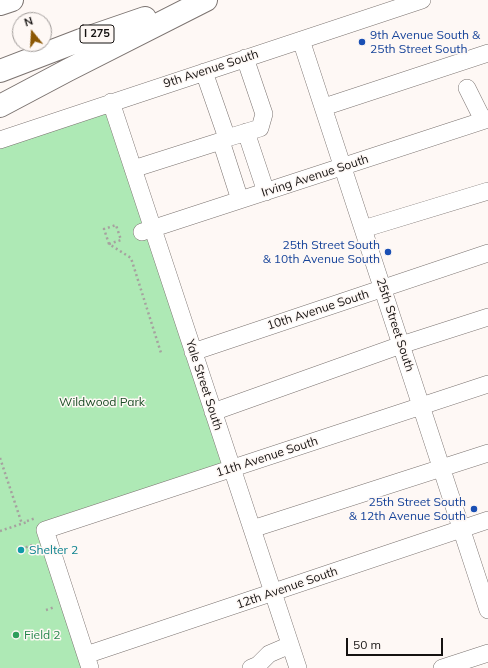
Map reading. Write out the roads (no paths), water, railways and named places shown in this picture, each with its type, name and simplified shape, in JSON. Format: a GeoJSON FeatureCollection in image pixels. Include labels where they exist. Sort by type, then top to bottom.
{"type":"FeatureCollection","features":[{"type":"Feature","properties":{"kind":"highway"},"geometry":{"type":"LineString","coordinates":[[0,4],[12,0]]}},
{"type":"Feature","properties":{"kind":"highway","name":"I 275"},"geometry":{"type":"LineString","coordinates":[[0,71],[81,40],[196,0]]}},
{"type":"Feature","properties":{"kind":"highway"},"geometry":{"type":"LineString","coordinates":[[0,106],[206,0]]}},
{"type":"Feature","properties":{"kind":"street","name":"9th Avenue South"},"geometry":{"type":"LineString","coordinates":[[0,140],[422,0]]}},
{"type":"Feature","properties":{"kind":"street","name":"25th Street South"},"geometry":{"type":"LineString","coordinates":[[301,40],[462,529],[484,584],[488,610]]}},
{"type":"Feature","properties":{"kind":"street"},"geometry":{"type":"LineString","coordinates":[[324,107],[488,53]]}},
{"type":"Feature","properties":{"kind":"street"},"geometry":{"type":"LineString","coordinates":[[133,169],[260,128],[264,114],[245,58]]}},
{"type":"Feature","properties":{"kind":"street"},"geometry":{"type":"LineString","coordinates":[[204,72],[240,200]]}},
{"type":"Feature","properties":{"kind":"street"},"geometry":{"type":"LineString","coordinates":[[467,88],[485,119]]}},
{"type":"Feature","properties":{"kind":"street","name":"Yale Street South"},"geometry":{"type":"LineString","coordinates":[[111,102],[133,169],[147,231],[193,352],[298,668]]}},
{"type":"Feature","properties":{"kind":"street","name":"Irving Avenue South"},"geometry":{"type":"LineString","coordinates":[[147,231],[485,119]]}},
{"type":"Feature","properties":{"kind":"street"},"geometry":{"type":"LineString","coordinates":[[246,132],[266,192]]}},
{"type":"Feature","properties":{"kind":"street"},"geometry":{"type":"LineString","coordinates":[[363,229],[488,191]]}},
{"type":"Feature","properties":{"kind":"street","name":"10th Avenue South"},"geometry":{"type":"LineString","coordinates":[[193,352],[488,253]]}},
{"type":"Feature","properties":{"kind":"street"},"geometry":{"type":"LineString","coordinates":[[213,412],[401,345],[488,317]]}},
{"type":"Feature","properties":{"kind":"street","name":"11th Avenue South"},"geometry":{"type":"LineString","coordinates":[[88,662],[45,530],[488,384]]}},
{"type":"Feature","properties":{"kind":"street"},"geometry":{"type":"LineString","coordinates":[[252,529],[488,453]]}},
{"type":"Feature","properties":{"kind":"street","name":"12th Avenue South"},"geometry":{"type":"LineString","coordinates":[[88,662],[273,593],[488,520]]}},
{"type":"Feature","properties":{"kind":"street"},"geometry":{"type":"LineString","coordinates":[[251,668],[258,665],[269,654],[290,645]]}},
{"type":"Feature","properties":{"kind":"street"},"geometry":{"type":"LineString","coordinates":[[442,668],[488,653]]}},
{"type":"Feature","properties":{"kind":"place","name":"9th Avenue South & 25th Street South"},"geometry":{"type":"Point","coordinates":[362,42]}},
{"type":"Feature","properties":{"kind":"place","name":"25th Street South & 10th Avenue South"},"geometry":{"type":"Point","coordinates":[388,252]}},
{"type":"Feature","properties":{"kind":"place","name":"25th Street South & 12th Avenue South"},"geometry":{"type":"Point","coordinates":[474,509]}},
{"type":"Feature","properties":{"kind":"place","name":"Shelter 2"},"geometry":{"type":"Point","coordinates":[21,550]}},
{"type":"Feature","properties":{"kind":"place","name":"Field 2"},"geometry":{"type":"Point","coordinates":[16,635]}},
{"type":"Feature","properties":{"kind":"park label","name":"Wildwood Park"},"geometry":{"type":"Point","coordinates":[102,402]}}]}
